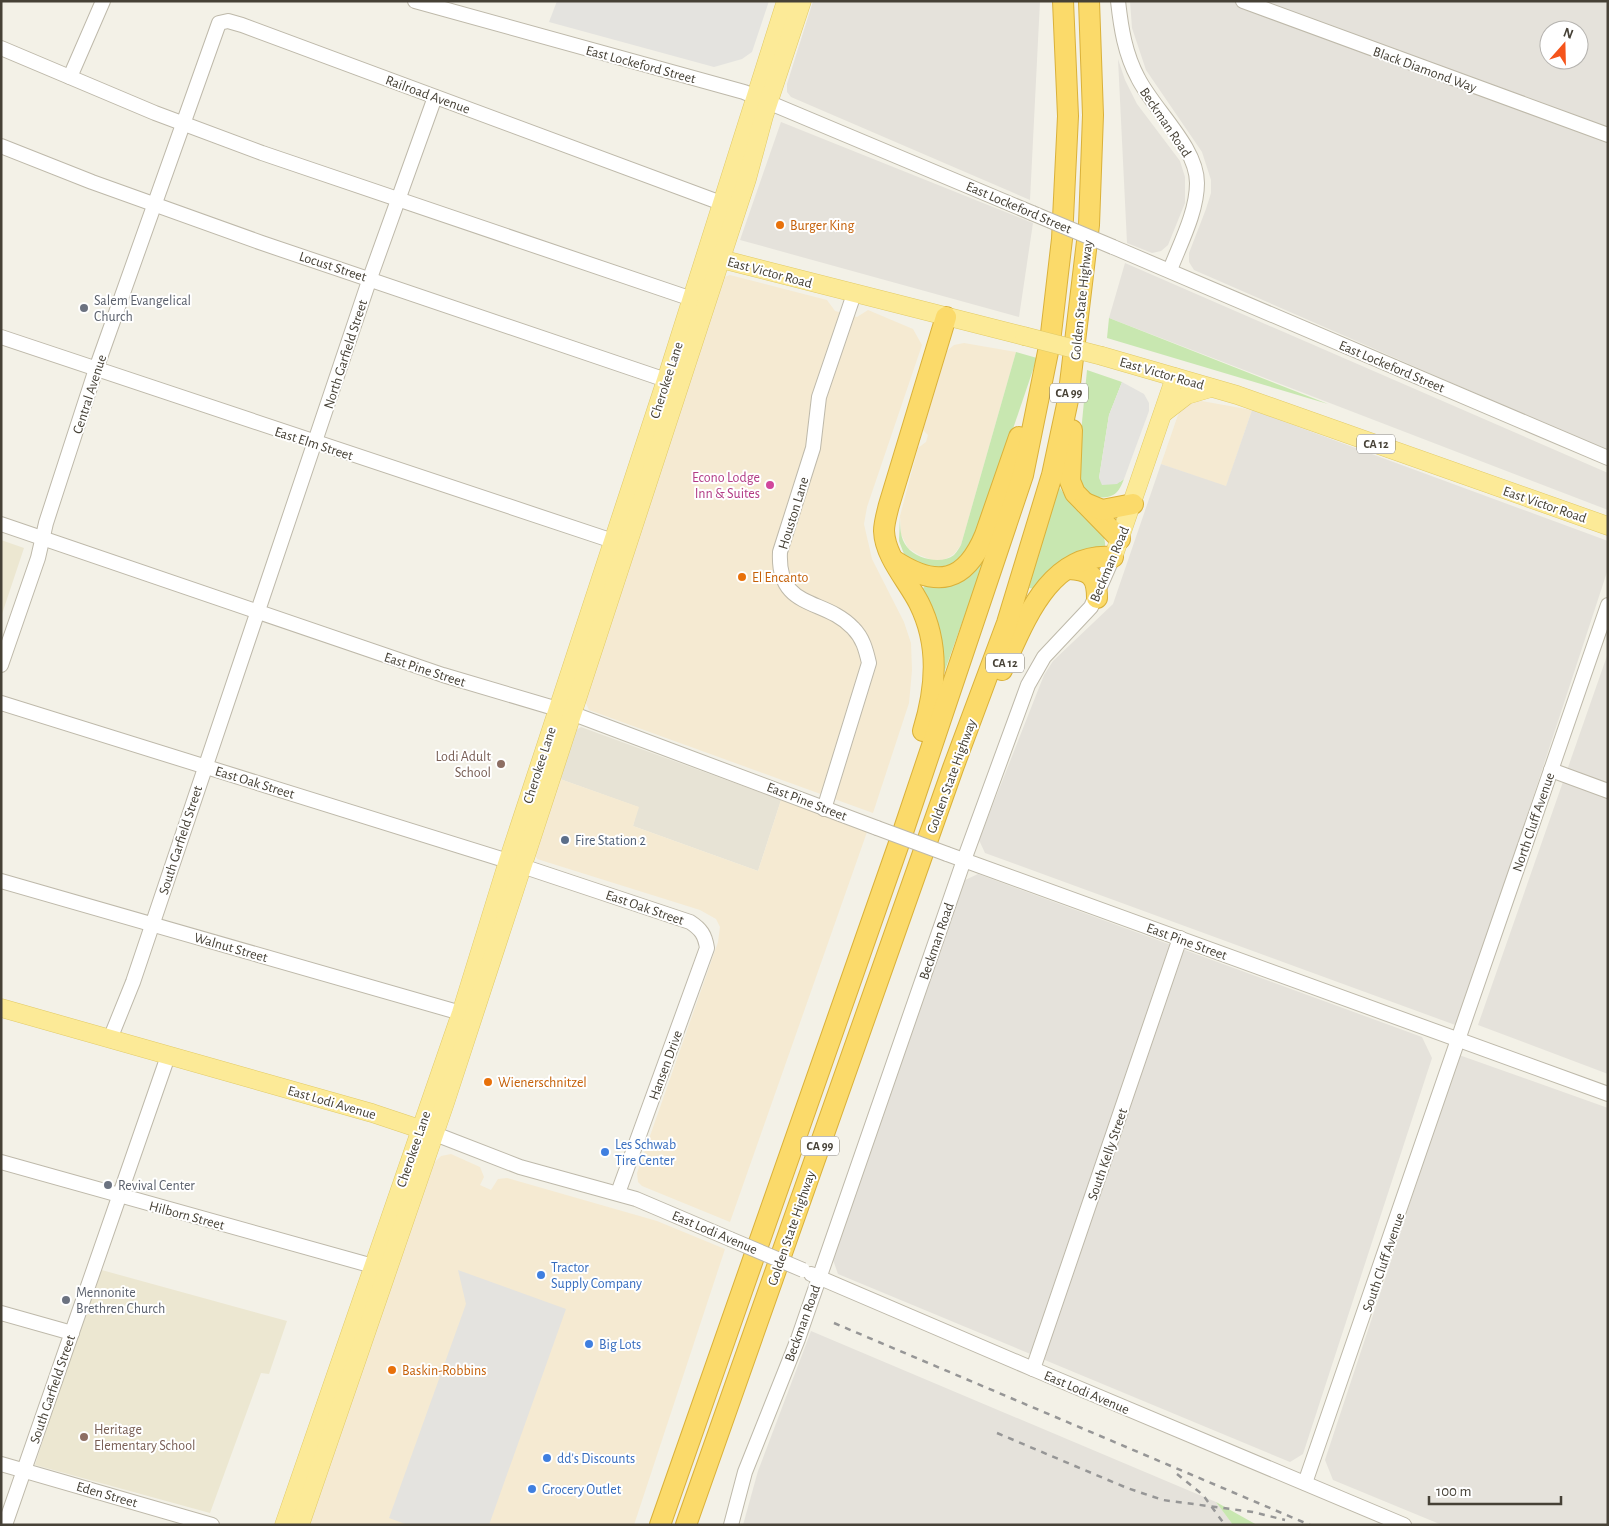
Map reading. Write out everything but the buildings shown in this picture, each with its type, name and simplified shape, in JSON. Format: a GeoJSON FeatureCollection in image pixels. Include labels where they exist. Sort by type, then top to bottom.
{"type":"FeatureCollection","features":[{"type":"Feature","properties":{"kind":"highway","name":"Golden State Highway"},"geometry":{"type":"LineString","coordinates":[[660,1525],[904,828],[1023,475],[1046,359],[1061,247],[1066,179],[1067,90],[1063,1]]}},
{"type":"Feature","properties":{"kind":"highway","name":"Golden State Highway"},"geometry":{"type":"LineString","coordinates":[[686,1525],[1006,622],[1038,525],[1066,410],[1077,338],[1091,182],[1093,115],[1089,1]]}},
{"type":"Feature","properties":{"kind":"highway"},"geometry":{"type":"LineString","coordinates":[[904,828],[912,770],[928,716],[935,666],[931,638],[923,612],[886,543],[884,530],[946,317]]}},
{"type":"Feature","properties":{"kind":"highway"},"geometry":{"type":"LineString","coordinates":[[1077,338],[1070,473],[1075,493],[1117,548]]}},
{"type":"Feature","properties":{"kind":"highway"},"geometry":{"type":"LineString","coordinates":[[895,561],[914,572],[932,578],[956,574],[973,560],[1001,494],[1046,359]]}},
{"type":"Feature","properties":{"kind":"highway"},"geometry":{"type":"LineString","coordinates":[[1081,500],[1091,507],[1102,510],[1133,504]]}},
{"type":"Feature","properties":{"kind":"highway","name":"CA 12"},"geometry":{"type":"LineString","coordinates":[[953,768],[972,737],[1027,615],[1047,586],[1083,560],[1100,556],[1117,548]]}},
{"type":"Feature","properties":{"kind":"highway"},"geometry":{"type":"LineString","coordinates":[[1069,569],[1082,570],[1090,574],[1095,580],[1096,598]]}},
{"type":"Feature","properties":{"kind":"main road","name":"Cherokee Lane"},"geometry":{"type":"LineString","coordinates":[[300,1525],[713,257],[762,99],[786,1]]}},
{"type":"Feature","properties":{"kind":"main road","name":"Cherokee Lane"},"geometry":{"type":"LineString","coordinates":[[762,99],[802,1]]}},
{"type":"Feature","properties":{"kind":"main road","name":"Cherokee Lane"},"geometry":{"type":"LineString","coordinates":[[620,544],[666,380],[692,299],[713,257]]}},
{"type":"Feature","properties":{"kind":"main road","name":"East Victor Road"},"geometry":{"type":"LineString","coordinates":[[713,257],[1102,356],[1212,388],[1608,526]]}},
{"type":"Feature","properties":{"kind":"main road","name":"Beckman Road"},"geometry":{"type":"LineString","coordinates":[[1117,548],[1175,377]]}},
{"type":"Feature","properties":{"kind":"main road"},"geometry":{"type":"LineString","coordinates":[[1164,413],[1187,395],[1212,388]]}},
{"type":"Feature","properties":{"kind":"main road","name":"Cherokee Lane"},"geometry":{"type":"LineString","coordinates":[[284,1525],[372,1266],[428,1131],[461,1013],[515,863]]}},
{"type":"Feature","properties":{"kind":"main road","name":"East Lodi Avenue"},"geometry":{"type":"LineString","coordinates":[[1,1008],[428,1131]]}},
{"type":"Feature","properties":{"kind":"street"},"geometry":{"type":"LineString","coordinates":[[70,77],[103,1]]}},
{"type":"Feature","properties":{"kind":"street","name":"East Lockeford Street"},"geometry":{"type":"LineString","coordinates":[[415,1],[762,99],[1170,270],[1608,458]]}},
{"type":"Feature","properties":{"kind":"street","name":"Beckman Road"},"geometry":{"type":"LineString","coordinates":[[1118,1],[1124,41],[1137,77],[1193,162],[1197,182],[1194,205],[1170,270]]}},
{"type":"Feature","properties":{"kind":"street","name":"Black Diamond Way"},"geometry":{"type":"LineString","coordinates":[[1243,1],[1608,136]]}},
{"type":"Feature","properties":{"kind":"street","name":"Railroad Avenue"},"geometry":{"type":"LineString","coordinates":[[184,125],[212,38],[219,23],[228,21],[729,206]]}},
{"type":"Feature","properties":{"kind":"street"},"geometry":{"type":"LineString","coordinates":[[1,48],[184,125],[692,299]]}},
{"type":"Feature","properties":{"kind":"street","name":"North Garfield Street"},"geometry":{"type":"LineString","coordinates":[[257,611],[370,278],[435,97]]}},
{"type":"Feature","properties":{"kind":"street","name":"Central Avenue"},"geometry":{"type":"LineString","coordinates":[[1,665],[44,539],[46,523],[96,369],[184,125]]}},
{"type":"Feature","properties":{"kind":"street","name":"Locust Street"},"geometry":{"type":"LineString","coordinates":[[1,146],[155,205],[262,243],[370,278],[666,380]]}},
{"type":"Feature","properties":{"kind":"street","name":"Houston Lane"},"geometry":{"type":"LineString","coordinates":[[824,809],[869,663],[865,646],[852,626],[840,618],[805,602],[790,591],[783,580],[780,559],[785,534],[813,448],[821,392],[854,294]]}},
{"type":"Feature","properties":{"kind":"street","name":"East Elm Street"},"geometry":{"type":"LineString","coordinates":[[1,337],[620,544]]}},
{"type":"Feature","properties":{"kind":"street","name":"East Pine Street"},"geometry":{"type":"LineString","coordinates":[[1,524],[452,678],[564,712],[789,794],[824,809],[1608,1094]]}},
{"type":"Feature","properties":{"kind":"street","name":"Beckman Road"},"geometry":{"type":"LineString","coordinates":[[731,1525],[745,1472],[794,1348],[964,860],[1035,670],[1044,656],[1083,617],[1096,598],[1117,548]]}},
{"type":"Feature","properties":{"kind":"street","name":"North Cluff Avenue"},"geometry":{"type":"LineString","coordinates":[[1458,1039],[1608,605]]}},
{"type":"Feature","properties":{"kind":"street","name":"South Garfield Street"},"geometry":{"type":"LineString","coordinates":[[110,1039],[152,925],[257,611]]}},
{"type":"Feature","properties":{"kind":"street","name":"East Oak Street"},"geometry":{"type":"LineString","coordinates":[[1,703],[515,863],[690,922],[700,928],[705,937]]}},
{"type":"Feature","properties":{"kind":"street"},"geometry":{"type":"LineString","coordinates":[[1552,770],[1608,790]]}},
{"type":"Feature","properties":{"kind":"street","name":"Walnut Street"},"geometry":{"type":"LineString","coordinates":[[1,881],[461,1013]]}},
{"type":"Feature","properties":{"kind":"street","name":"Hansen Drive"},"geometry":{"type":"LineString","coordinates":[[618,1193],[707,948],[705,937]]}},
{"type":"Feature","properties":{"kind":"street","name":"South Kelly Street"},"geometry":{"type":"LineString","coordinates":[[1033,1370],[1180,938]]}},
{"type":"Feature","properties":{"kind":"street","name":"South Cluff Avenue"},"geometry":{"type":"LineString","coordinates":[[1305,1483],[1418,1161],[1458,1039]]}},
{"type":"Feature","properties":{"kind":"street","name":"South Garfield Street"},"geometry":{"type":"LineString","coordinates":[[5,1525],[168,1056]]}},
{"type":"Feature","properties":{"kind":"street","name":"East Lodi Avenue"},"geometry":{"type":"LineString","coordinates":[[428,1131],[520,1167],[618,1193],[653,1206],[1033,1370],[1404,1525]]}},
{"type":"Feature","properties":{"kind":"street","name":"Hilborn Street"},"geometry":{"type":"LineString","coordinates":[[1,1162],[372,1266]]}},
{"type":"Feature","properties":{"kind":"street"},"geometry":{"type":"LineString","coordinates":[[1,1313],[72,1333]]}},
{"type":"Feature","properties":{"kind":"street","name":"Eden Street"},"geometry":{"type":"LineString","coordinates":[[1,1464],[212,1525]]}},
{"type":"Feature","properties":{"kind":"shaded area"},"geometry":{"type":"Polygon","coordinates":[[[557,1],[769,1],[752,52],[742,59],[714,67],[549,22],[557,1]]]}},
{"type":"Feature","properties":{"kind":"shaded area"},"geometry":{"type":"Polygon","coordinates":[[[813,1],[1040,1],[1030,200],[791,97],[787,92],[787,84],[813,1]]]}},
{"type":"Feature","properties":{"kind":"shaded area"},"geometry":{"type":"Polygon","coordinates":[[[1130,1],[1608,1],[1608,451],[1194,270],[1189,262],[1189,253],[1211,193],[1211,180],[1202,152],[1146,70],[1132,28],[1130,1]]]}},
{"type":"Feature","properties":{"kind":"shaded area"},"geometry":{"type":"Polygon","coordinates":[[[1118,59],[1125,80],[1137,104],[1180,161],[1185,177],[1185,203],[1168,245],[1161,251],[1152,253],[1127,243],[1118,59]]]}},
{"type":"Feature","properties":{"kind":"shaded area"},"geometry":{"type":"Polygon","coordinates":[[[781,122],[1033,223],[1019,317],[740,240],[781,122]]]}},
{"type":"Feature","properties":{"kind":"shaded area"},"geometry":{"type":"Polygon","coordinates":[[[1125,263],[1608,473],[1608,510],[1109,318],[1125,263]]]}},
{"type":"Feature","properties":{"kind":"shaded area"},"geometry":{"type":"Polygon","coordinates":[[[730,275],[827,300],[835,311],[857,317],[868,310],[913,329],[922,345],[867,507],[864,524],[872,559],[904,622],[911,643],[912,670],[909,703],[873,813],[589,710],[585,701],[721,278],[730,275]]]}},
{"type":"Feature","properties":{"kind":"shaded area"},"geometry":{"type":"Polygon","coordinates":[[[964,343],[1016,352],[961,545],[954,554],[944,560],[932,560],[908,548],[901,534],[900,516],[918,448],[926,442],[928,435],[923,430],[946,352],[954,345],[964,343]]]}},
{"type":"Feature","properties":{"kind":"shaded area"},"geometry":{"type":"Polygon","coordinates":[[[1122,382],[1144,394],[1149,403],[1149,411],[1124,479],[1117,484],[1102,485],[1099,478],[1109,415],[1122,382]]]}},
{"type":"Feature","properties":{"kind":"shaded area"},"geometry":{"type":"Polygon","coordinates":[[[1196,400],[1252,410],[1226,487],[1161,464],[1178,415],[1184,406],[1196,400]]]}},
{"type":"Feature","properties":{"kind":"shaded area"},"geometry":{"type":"Polygon","coordinates":[[[1252,410],[1608,541],[1608,569],[1458,1026],[985,853],[979,840],[1044,675],[1053,661],[1113,604],[1161,464],[1226,486],[1252,410]]]}},
{"type":"Feature","properties":{"kind":"shaded area"},"geometry":{"type":"Polygon","coordinates":[[[1,540],[24,548],[1,617],[1,540]]]}},
{"type":"Feature","properties":{"kind":"shaded area"},"geometry":{"type":"Polygon","coordinates":[[[1608,653],[1608,1074],[1478,1025],[1608,653]]]}},
{"type":"Feature","properties":{"kind":"shaded area"},"geometry":{"type":"Polygon","coordinates":[[[581,727],[781,800],[758,871],[633,826],[638,807],[560,779],[576,730],[581,727]]]}},
{"type":"Feature","properties":{"kind":"shaded area"},"geometry":{"type":"Polygon","coordinates":[[[560,779],[639,807],[633,826],[758,871],[781,800],[867,832],[730,1222],[642,1186],[638,1182],[637,1173],[718,942],[720,927],[716,919],[700,910],[537,859],[535,855],[560,779]]]}},
{"type":"Feature","properties":{"kind":"shaded area"},"geometry":{"type":"Polygon","coordinates":[[[978,874],[1422,1037],[1432,1058],[1303,1454],[1290,1462],[838,1274],[833,1260],[965,880],[978,874]]]}},
{"type":"Feature","properties":{"kind":"shaded area"},"geometry":{"type":"Polygon","coordinates":[[[1459,1055],[1608,1108],[1608,1525],[1442,1525],[1333,1480],[1325,1460],[1459,1055]]]}},
{"type":"Feature","properties":{"kind":"shaded area"},"geometry":{"type":"Polygon","coordinates":[[[451,1154],[480,1167],[484,1177],[480,1185],[491,1190],[498,1179],[507,1178],[657,1221],[725,1249],[634,1525],[306,1525],[434,1163],[441,1156],[451,1154]]]}},
{"type":"Feature","properties":{"kind":"shaded area"},"geometry":{"type":"Polygon","coordinates":[[[98,1269],[287,1321],[269,1374],[261,1373],[210,1513],[35,1465],[98,1269]]]}},
{"type":"Feature","properties":{"kind":"shaded area"},"geometry":{"type":"Polygon","coordinates":[[[458,1270],[566,1309],[489,1525],[408,1525],[389,1518],[466,1304],[458,1270]]]}},
{"type":"Feature","properties":{"kind":"shaded area"},"geometry":{"type":"Polygon","coordinates":[[[811,1331],[1216,1502],[1233,1525],[743,1525],[758,1471],[811,1331]]]}},
{"type":"Feature","properties":{"kind":"green space"},"geometry":{"type":"Polygon","coordinates":[[[1109,318],[1328,404],[1107,338],[1109,318]]]}},
{"type":"Feature","properties":{"kind":"green space"},"geometry":{"type":"Polygon","coordinates":[[[1016,352],[1037,358],[975,541],[952,566],[937,570],[915,563],[904,554],[899,541],[900,516],[903,540],[907,547],[916,555],[929,559],[943,560],[954,555],[957,551],[961,545],[1016,352]]]}},
{"type":"Feature","properties":{"kind":"green space"},"geometry":{"type":"Polygon","coordinates":[[[1087,370],[1122,382],[1109,415],[1099,478],[1120,482],[1124,479],[1117,492],[1110,497],[1093,496],[1086,492],[1081,486],[1077,474],[1087,370]]]}},
{"type":"Feature","properties":{"kind":"green space"},"geometry":{"type":"Polygon","coordinates":[[[1056,482],[1068,499],[1092,520],[1102,532],[1105,546],[1036,589],[1029,588],[1056,482]]]}},
{"type":"Feature","properties":{"kind":"green space"},"geometry":{"type":"Polygon","coordinates":[[[992,539],[944,673],[939,672],[920,592],[927,583],[992,539]]]}},
{"type":"Feature","properties":{"kind":"green space"},"geometry":{"type":"Polygon","coordinates":[[[1216,1502],[1257,1525],[1233,1525],[1216,1502]]]}},
{"type":"Feature","properties":{"kind":"railway"},"geometry":{"type":"LineString","coordinates":[[834,1323],[1310,1525]]}},
{"type":"Feature","properties":{"kind":"railway"},"geometry":{"type":"LineString","coordinates":[[997,1433],[1127,1488],[1163,1500],[1253,1512],[1285,1520]]}},
{"type":"Feature","properties":{"kind":"railway"},"geometry":{"type":"LineString","coordinates":[[1177,1474],[1203,1495],[1225,1525]]}},
{"type":"Feature","properties":{"kind":"place","name":"Burger King"},"geometry":{"type":"Point","coordinates":[780,225]}},
{"type":"Feature","properties":{"kind":"place","name":"Salem Evangelical Church"},"geometry":{"type":"Point","coordinates":[84,308]}},
{"type":"Feature","properties":{"kind":"place","name":"Econo Lodge Inn & Suites"},"geometry":{"type":"Point","coordinates":[770,485]}},
{"type":"Feature","properties":{"kind":"place","name":"El Encanto"},"geometry":{"type":"Point","coordinates":[742,577]}},
{"type":"Feature","properties":{"kind":"place","name":"Lodi Adult School"},"geometry":{"type":"Point","coordinates":[501,764]}},
{"type":"Feature","properties":{"kind":"place","name":"Fire Station 2"},"geometry":{"type":"Point","coordinates":[565,840]}},
{"type":"Feature","properties":{"kind":"place","name":"Wienerschnitzel"},"geometry":{"type":"Point","coordinates":[488,1082]}},
{"type":"Feature","properties":{"kind":"place","name":"Les Schwab Tire Center"},"geometry":{"type":"Point","coordinates":[605,1152]}},
{"type":"Feature","properties":{"kind":"place","name":"Revival Center"},"geometry":{"type":"Point","coordinates":[108,1185]}},
{"type":"Feature","properties":{"kind":"place","name":"Tractor Supply Company"},"geometry":{"type":"Point","coordinates":[541,1275]}},
{"type":"Feature","properties":{"kind":"place","name":"Mennonite Brethren Church"},"geometry":{"type":"Point","coordinates":[66,1300]}},
{"type":"Feature","properties":{"kind":"place","name":"Big Lots"},"geometry":{"type":"Point","coordinates":[589,1344]}},
{"type":"Feature","properties":{"kind":"place","name":"Baskin-Robbins"},"geometry":{"type":"Point","coordinates":[392,1370]}},
{"type":"Feature","properties":{"kind":"place","name":"Heritage Elementary School"},"geometry":{"type":"Point","coordinates":[84,1437]}},
{"type":"Feature","properties":{"kind":"place","name":"dd's Discounts"},"geometry":{"type":"Point","coordinates":[547,1458]}},
{"type":"Feature","properties":{"kind":"place","name":"Grocery Outlet"},"geometry":{"type":"Point","coordinates":[532,1489]}}]}
